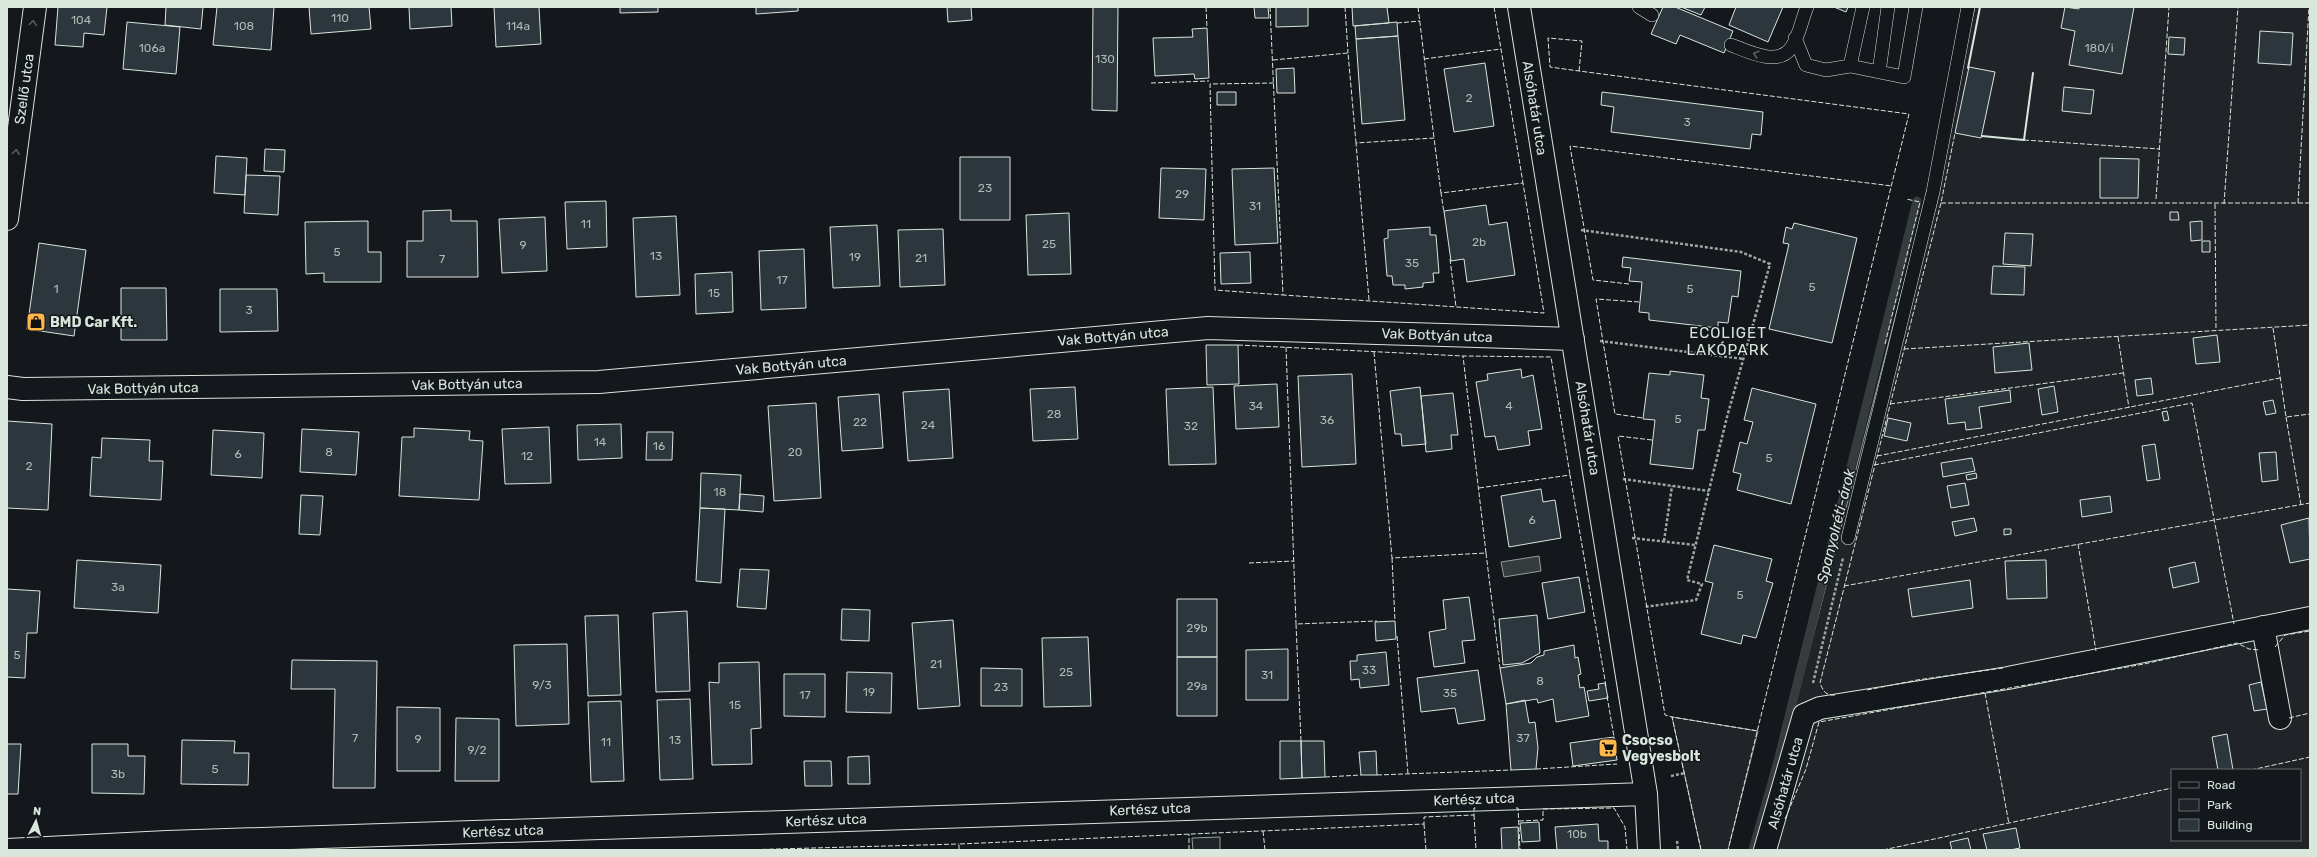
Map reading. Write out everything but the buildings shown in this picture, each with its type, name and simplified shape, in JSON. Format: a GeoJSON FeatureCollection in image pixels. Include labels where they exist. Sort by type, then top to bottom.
{"type":"FeatureCollection","features":[{"type":"Feature","properties":{"kind":"street","name":"Szellő utca"},"geometry":{"type":"LineString","coordinates":[[7,219],[35,7]]}},
{"type":"Feature","properties":{"kind":"street","name":"Alsóhatár utca"},"geometry":{"type":"LineString","coordinates":[[1519,7],[1646,794],[1649,850]]}},
{"type":"Feature","properties":{"kind":"street","name":"Vak Bottyán utca"},"geometry":{"type":"LineString","coordinates":[[7,387],[23,390],[600,382],[1208,328],[1573,339]]}},
{"type":"Feature","properties":{"kind":"street"},"geometry":{"type":"LineString","coordinates":[[1804,715],[1820,708],[2008,678],[2310,618]]}},
{"type":"Feature","properties":{"kind":"street"},"geometry":{"type":"LineString","coordinates":[[2263,627],[2280,718]]}},
{"type":"Feature","properties":{"kind":"street","name":"Alsóhatár utca"},"geometry":{"type":"LineString","coordinates":[[1765,850],[1804,715]]}},
{"type":"Feature","properties":{"kind":"street","name":"Kertész utca"},"geometry":{"type":"LineString","coordinates":[[7,850],[175,842],[1646,794]]}},
{"type":"Feature","properties":{"kind":"lane"},"geometry":{"type":"LineString","coordinates":[[1639,7],[1652,15]]}},
{"type":"Feature","properties":{"kind":"lane"},"geometry":{"type":"LineString","coordinates":[[1731,45],[1767,57],[1782,55],[1791,48],[1806,7]]}},
{"type":"Feature","properties":{"kind":"lane"},"geometry":{"type":"LineString","coordinates":[[1850,66],[1863,7]]}},
{"type":"Feature","properties":{"kind":"lane"},"geometry":{"type":"LineString","coordinates":[[1879,72],[1888,7]]}},
{"type":"Feature","properties":{"kind":"lane"},"geometry":{"type":"LineString","coordinates":[[1795,38],[1806,65],[1826,70],[1850,66],[1904,77],[1916,7]]}},
{"type":"Feature","properties":{"kind":"lane"},"geometry":{"type":"LineString","coordinates":[[1848,538],[1933,192],[1968,7]]}},
{"type":"Feature","properties":{"kind":"path"},"geometry":{"type":"LineString","coordinates":[[1553,225],[1585,232],[1741,252],[1770,264],[1709,491],[1687,580],[1702,584],[1696,600],[1644,607]]}},
{"type":"Feature","properties":{"kind":"path"},"geometry":{"type":"LineString","coordinates":[[1599,341],[1744,359]]}},
{"type":"Feature","properties":{"kind":"path"},"geometry":{"type":"LineString","coordinates":[[1622,479],[1709,491]]}},
{"type":"Feature","properties":{"kind":"path"},"geometry":{"type":"LineString","coordinates":[[1664,542],[1672,486]]}},
{"type":"Feature","properties":{"kind":"path"},"geometry":{"type":"LineString","coordinates":[[1632,538],[1695,545]]}},
{"type":"Feature","properties":{"kind":"path"},"geometry":{"type":"LineString","coordinates":[[1804,715],[1848,538]]}},
{"type":"Feature","properties":{"kind":"path"},"geometry":{"type":"LineString","coordinates":[[1671,776],[1685,773]]}},
{"type":"Feature","properties":{"kind":"green space"},"geometry":{"type":"Polygon","coordinates":[[[1975,7],[2310,7],[2310,850],[1758,850],[1975,7]]]}},
{"type":"Feature","properties":{"kind":"green space"},"geometry":{"type":"Polygon","coordinates":[[[1672,717],[1758,731],[1728,850],[1701,850],[1672,717]]]}},
{"type":"Feature","properties":{"kind":"green space"},"geometry":{"type":"Polygon","coordinates":[[[1220,837],[1220,850],[1193,850],[1192,838],[1220,837]]]}},
{"type":"Feature","properties":{"kind":"shaded area"},"geometry":{"type":"Polygon","coordinates":[[[1539,556],[1541,571],[1504,577],[1501,562],[1539,556]]]}},
{"type":"Feature","properties":{"kind":"waterway","name":"Spanyolréti-árok"},"geometry":{"type":"LineString","coordinates":[[1753,850],[1778,761],[1917,201]]}},
{"type":"Feature","properties":{"kind":"fence"},"geometry":{"type":"LineString","coordinates":[[1206,7],[1207,28]]}},
{"type":"Feature","properties":{"kind":"fence"},"geometry":{"type":"LineString","coordinates":[[1270,7],[1283,295],[1544,313],[1523,183],[1441,193],[1444,213]]}},
{"type":"Feature","properties":{"kind":"fence"},"geometry":{"type":"LineString","coordinates":[[1345,7],[1348,53]]}},
{"type":"Feature","properties":{"kind":"fence"},"geometry":{"type":"LineString","coordinates":[[1418,7],[1434,138]]}},
{"type":"Feature","properties":{"kind":"fence"},"geometry":{"type":"LineString","coordinates":[[1494,7],[1501,49]]}},
{"type":"Feature","properties":{"kind":"fence"},"geometry":{"type":"LineString","coordinates":[[2156,199],[2169,7]]}},
{"type":"Feature","properties":{"kind":"fence"},"geometry":{"type":"LineString","coordinates":[[2224,204],[2238,7]]}},
{"type":"Feature","properties":{"kind":"fence"},"geometry":{"type":"LineString","coordinates":[[2298,203],[2309,7]]}},
{"type":"Feature","properties":{"kind":"fence"},"geometry":{"type":"LineString","coordinates":[[1397,23],[1420,21]]}},
{"type":"Feature","properties":{"kind":"fence"},"geometry":{"type":"LineString","coordinates":[[1579,71],[1582,41],[1548,38],[1550,67],[1579,71],[1909,114],[1728,850]]}},
{"type":"Feature","properties":{"kind":"fence"},"geometry":{"type":"LineString","coordinates":[[1424,59],[1501,49],[1523,183]]}},
{"type":"Feature","properties":{"kind":"fence"},"geometry":{"type":"LineString","coordinates":[[1273,60],[1348,53],[1356,143]]}},
{"type":"Feature","properties":{"kind":"fence"},"geometry":{"type":"LineString","coordinates":[[1151,83],[1209,81]]}},
{"type":"Feature","properties":{"kind":"fence"},"geometry":{"type":"LineString","coordinates":[[1274,83],[1210,84],[1215,290],[1283,295]]}},
{"type":"Feature","properties":{"kind":"fence"},"geometry":{"type":"LineString","coordinates":[[1835,695],[1829,695],[1825,692],[1820,683],[1941,203],[1955,133]]}},
{"type":"Feature","properties":{"kind":"fence"},"geometry":{"type":"LineString","coordinates":[[1369,300],[1356,143],[1434,138],[1441,193]]}},
{"type":"Feature","properties":{"kind":"fence"},"geometry":{"type":"LineString","coordinates":[[2024,140],[2160,149]]}},
{"type":"Feature","properties":{"kind":"fence"},"geometry":{"type":"LineString","coordinates":[[1629,284],[1593,280],[1570,146],[1892,186]]}},
{"type":"Feature","properties":{"kind":"fence"},"geometry":{"type":"LineString","coordinates":[[1885,344],[1920,202],[1906,199]]}},
{"type":"Feature","properties":{"kind":"fence"},"geometry":{"type":"LineString","coordinates":[[1941,203],[2310,203]]}},
{"type":"Feature","properties":{"kind":"fence"},"geometry":{"type":"LineString","coordinates":[[2215,204],[2216,330]]}},
{"type":"Feature","properties":{"kind":"fence"},"geometry":{"type":"LineString","coordinates":[[1450,259],[1456,307]]}},
{"type":"Feature","properties":{"kind":"fence"},"geometry":{"type":"LineString","coordinates":[[1639,302],[1596,299],[1615,414],[1643,418]]}},
{"type":"Feature","properties":{"kind":"fence"},"geometry":{"type":"LineString","coordinates":[[1904,349],[2310,325]]}},
{"type":"Feature","properties":{"kind":"fence"},"geometry":{"type":"LineString","coordinates":[[2273,328],[2286,417],[2310,414]]}},
{"type":"Feature","properties":{"kind":"fence"},"geometry":{"type":"LineString","coordinates":[[2118,337],[2129,408]]}},
{"type":"Feature","properties":{"kind":"fence"},"geometry":{"type":"LineString","coordinates":[[1238,345],[1463,356],[1551,357],[1570,475]]}},
{"type":"Feature","properties":{"kind":"fence"},"geometry":{"type":"LineString","coordinates":[[1286,347],[1296,624]]}},
{"type":"Feature","properties":{"kind":"fence"},"geometry":{"type":"LineString","coordinates":[[1374,352],[1392,558],[1486,553],[1463,356]]}},
{"type":"Feature","properties":{"kind":"fence"},"geometry":{"type":"LineString","coordinates":[[1890,404],[2123,373]]}},
{"type":"Feature","properties":{"kind":"fence"},"geometry":{"type":"LineString","coordinates":[[1877,456],[2280,378]]}},
{"type":"Feature","properties":{"kind":"fence"},"geometry":{"type":"LineString","coordinates":[[1874,465],[2192,403],[2234,624]]}},
{"type":"Feature","properties":{"kind":"fence"},"geometry":{"type":"LineString","coordinates":[[2286,417],[2301,505]]}},
{"type":"Feature","properties":{"kind":"fence"},"geometry":{"type":"LineString","coordinates":[[1652,440],[1618,436],[1665,715],[1672,717]]}},
{"type":"Feature","properties":{"kind":"fence"},"geometry":{"type":"LineString","coordinates":[[1479,488],[1570,475],[1606,686]]}},
{"type":"Feature","properties":{"kind":"fence"},"geometry":{"type":"LineString","coordinates":[[1844,586],[2310,503]]}},
{"type":"Feature","properties":{"kind":"fence"},"geometry":{"type":"LineString","coordinates":[[2078,544],[2096,651]]}},
{"type":"Feature","properties":{"kind":"fence"},"geometry":{"type":"LineString","coordinates":[[1486,553],[1500,668]]}},
{"type":"Feature","properties":{"kind":"fence"},"geometry":{"type":"LineString","coordinates":[[1392,558],[1395,621]]}},
{"type":"Feature","properties":{"kind":"fence"},"geometry":{"type":"LineString","coordinates":[[1249,563],[1294,561]]}},
{"type":"Feature","properties":{"kind":"fence"},"geometry":{"type":"LineString","coordinates":[[1301,741],[1296,624],[1377,621]]}},
{"type":"Feature","properties":{"kind":"fence"},"geometry":{"type":"LineString","coordinates":[[2275,647],[2285,635],[2310,631]]}},
{"type":"Feature","properties":{"kind":"fence"},"geometry":{"type":"LineString","coordinates":[[1397,636],[1408,774]]}},
{"type":"Feature","properties":{"kind":"fence"},"geometry":{"type":"LineString","coordinates":[[1785,819],[1806,769],[1819,722],[2144,664],[2237,643],[2249,649],[2259,650]]}},
{"type":"Feature","properties":{"kind":"fence"},"geometry":{"type":"LineString","coordinates":[[1867,690],[1917,680],[2003,668]]}},
{"type":"Feature","properties":{"kind":"fence"},"geometry":{"type":"LineString","coordinates":[[1985,693],[2009,824]]}},
{"type":"Feature","properties":{"kind":"fence"},"geometry":{"type":"LineString","coordinates":[[1607,696],[1614,737]]}},
{"type":"Feature","properties":{"kind":"fence"},"geometry":{"type":"LineString","coordinates":[[2289,718],[2310,713]]}},
{"type":"Feature","properties":{"kind":"fence"},"geometry":{"type":"LineString","coordinates":[[1701,850],[1672,717],[1758,731]]}},
{"type":"Feature","properties":{"kind":"fence"},"geometry":{"type":"LineString","coordinates":[[2256,769],[2310,757]]}},
{"type":"Feature","properties":{"kind":"fence"},"geometry":{"type":"LineString","coordinates":[[1536,769],[1617,764]]}},
{"type":"Feature","properties":{"kind":"fence"},"geometry":{"type":"LineString","coordinates":[[1377,775],[1511,770]]}},
{"type":"Feature","properties":{"kind":"fence"},"geometry":{"type":"LineString","coordinates":[[1325,777],[1361,775]]}},
{"type":"Feature","properties":{"kind":"fence"},"geometry":{"type":"LineString","coordinates":[[1883,850],[2171,788]]}},
{"type":"Feature","properties":{"kind":"fence"},"geometry":{"type":"LineString","coordinates":[[959,850],[959,844],[1424,824],[1424,817],[1474,815],[1474,808],[1476,808]]}},
{"type":"Feature","properties":{"kind":"fence"},"geometry":{"type":"LineString","coordinates":[[1516,808],[1518,808],[1520,850]]}},
{"type":"Feature","properties":{"kind":"fence"},"geometry":{"type":"LineString","coordinates":[[1519,821],[1543,820],[1543,809],[1614,808],[1625,827],[1627,850]]}},
{"type":"Feature","properties":{"kind":"fence"},"geometry":{"type":"LineString","coordinates":[[1474,815],[1476,850]]}},
{"type":"Feature","properties":{"kind":"fence"},"geometry":{"type":"LineString","coordinates":[[1424,824],[1426,850]]}},
{"type":"Feature","properties":{"kind":"fence"},"geometry":{"type":"LineString","coordinates":[[1263,831],[1265,850]]}},
{"type":"Feature","properties":{"kind":"fence"},"geometry":{"type":"LineString","coordinates":[[1189,834],[1189,850]]}},
{"type":"Feature","properties":{"kind":"fence"},"geometry":{"type":"LineString","coordinates":[[741,850],[959,844]]}},
{"type":"Feature","properties":{"kind":"wall"},"geometry":{"type":"LineString","coordinates":[[1968,68],[1980,7]]}},
{"type":"Feature","properties":{"kind":"wall"},"geometry":{"type":"LineString","coordinates":[[1982,136],[2024,140],[2033,73]]}},
{"type":"Feature","properties":{"kind":"place","name":"BMD Car Kft."},"geometry":{"type":"Point","coordinates":[36,322]}},
{"type":"Feature","properties":{"kind":"place","name":"Csocso Vegyesbolt"},"geometry":{"type":"Point","coordinates":[1608,748]}},
{"type":"Feature","properties":{"kind":"district","name":"ECOLIGET LAKÓPARK"},"geometry":{"type":"Point","coordinates":[1728,342]}}]}
